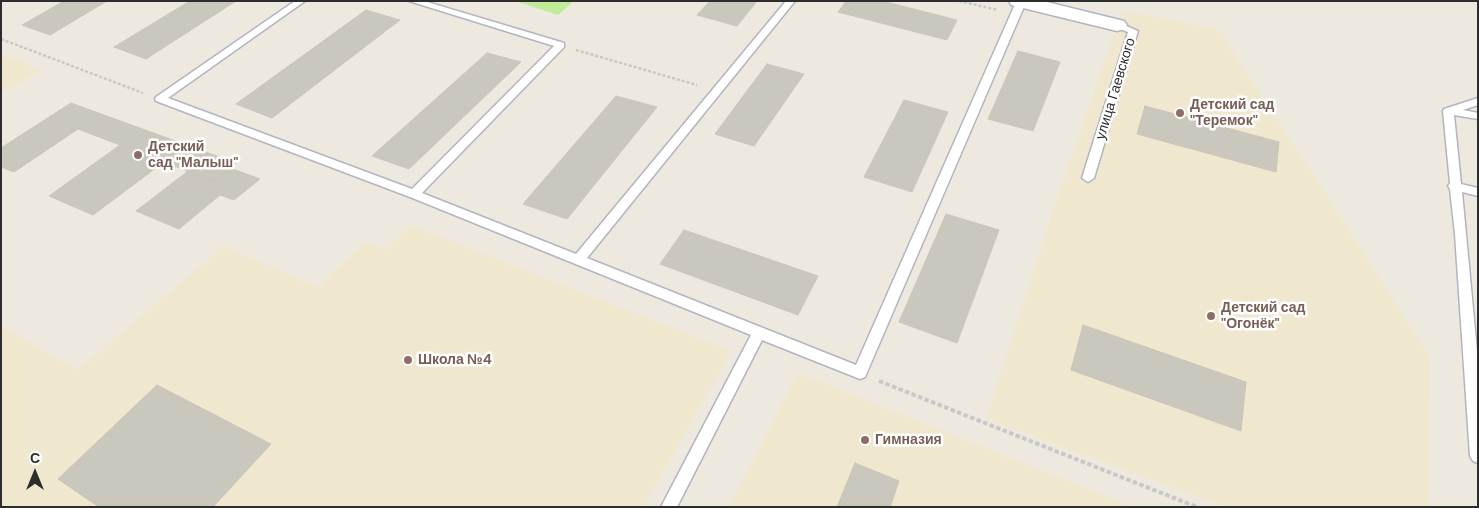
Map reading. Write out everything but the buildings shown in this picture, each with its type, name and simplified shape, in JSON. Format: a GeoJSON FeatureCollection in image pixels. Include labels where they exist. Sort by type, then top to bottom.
{"type":"FeatureCollection","features":[{"type":"Feature","properties":{"kind":"street","name":"улица Гаевского"},"geometry":{"type":"LineString","coordinates":[[1018,6],[1076,8],[1117,25]]}},
{"type":"Feature","properties":{"kind":"lane"},"geometry":{"type":"LineString","coordinates":[[160,99],[301,1]]}},
{"type":"Feature","properties":{"kind":"lane"},"geometry":{"type":"LineString","coordinates":[[413,1],[561,45],[414,194]]}},
{"type":"Feature","properties":{"kind":"lane"},"geometry":{"type":"LineString","coordinates":[[578,260],[791,1]]}},
{"type":"Feature","properties":{"kind":"lane"},"geometry":{"type":"LineString","coordinates":[[160,99],[414,194],[860,373],[1018,6]]}},
{"type":"Feature","properties":{"kind":"lane","name":"улица Гаевского"},"geometry":{"type":"LineString","coordinates":[[1088,178],[1133,31],[1117,25]]}},
{"type":"Feature","properties":{"kind":"lane"},"geometry":{"type":"LineString","coordinates":[[1448,111],[1478,101]]}},
{"type":"Feature","properties":{"kind":"lane"},"geometry":{"type":"LineString","coordinates":[[1448,111],[1478,116]]}},
{"type":"Feature","properties":{"kind":"lane"},"geometry":{"type":"LineString","coordinates":[[1448,111],[1454,186],[1461,234],[1478,456]]}},
{"type":"Feature","properties":{"kind":"lane"},"geometry":{"type":"LineString","coordinates":[[1454,186],[1478,192]]}},
{"type":"Feature","properties":{"kind":"lane"},"geometry":{"type":"LineString","coordinates":[[669,507],[758,333]]}},
{"type":"Feature","properties":{"kind":"path"},"geometry":{"type":"LineString","coordinates":[[959,1],[1018,6]]}},
{"type":"Feature","properties":{"kind":"path"},"geometry":{"type":"LineString","coordinates":[[1,39],[160,99]]}},
{"type":"Feature","properties":{"kind":"path"},"geometry":{"type":"LineString","coordinates":[[561,45],[717,91]]}},
{"type":"Feature","properties":{"kind":"path"},"geometry":{"type":"LineString","coordinates":[[860,373],[1197,507]]}},
{"type":"Feature","properties":{"kind":"shaded area","name":"Детский сад \"Огонёк\""},"geometry":{"type":"Polygon","coordinates":[[[1122,11],[1218,28],[1430,357],[1428,507],[1225,507],[986,419],[1057,198],[1122,11]]]}},
{"type":"Feature","properties":{"kind":"shaded area"},"geometry":{"type":"Polygon","coordinates":[[[1,53],[42,70],[1,93],[1,53]]]}},
{"type":"Feature","properties":{"kind":"shaded area","name":"Школа №4"},"geometry":{"type":"Polygon","coordinates":[[[410,225],[732,351],[643,507],[1,507],[1,326],[78,370],[224,246],[318,287],[366,241],[386,249],[410,225]]]}},
{"type":"Feature","properties":{"kind":"shaded area","name":"Гимназия"},"geometry":{"type":"Polygon","coordinates":[[[798,373],[1134,507],[729,507],[798,373]]]}},
{"type":"Feature","properties":{"kind":"green space"},"geometry":{"type":"Polygon","coordinates":[[[515,1],[574,1],[558,15],[515,1]]]}},
{"type":"Feature","properties":{"kind":"place","name":"Детский сад \"Теремок\""},"geometry":{"type":"Point","coordinates":[1180,113]}},
{"type":"Feature","properties":{"kind":"place","name":"Детский сад \"Малыш\""},"geometry":{"type":"Point","coordinates":[138,155]}},
{"type":"Feature","properties":{"kind":"place","name":"Детский сад \"Огонёк\""},"geometry":{"type":"Point","coordinates":[1211,316]}},
{"type":"Feature","properties":{"kind":"place","name":"Школа №4"},"geometry":{"type":"Point","coordinates":[408,360]}},
{"type":"Feature","properties":{"kind":"place","name":"Гимназия"},"geometry":{"type":"Point","coordinates":[865,440]}}]}
